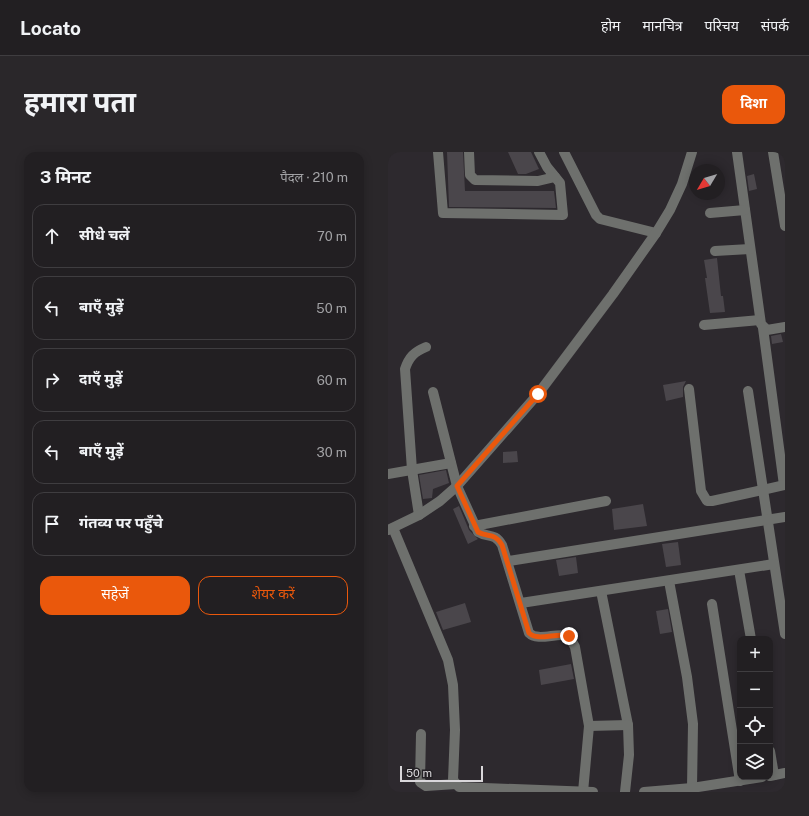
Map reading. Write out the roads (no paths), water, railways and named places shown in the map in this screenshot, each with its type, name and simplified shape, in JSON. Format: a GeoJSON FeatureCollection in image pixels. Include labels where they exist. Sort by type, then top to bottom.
{"type":"FeatureCollection","features":[{"type":"Feature","properties":{"kind":"street"},"geometry":{"type":"LineString","coordinates":[[438,152],[443,213],[562,215],[560,183],[547,167],[539,152]]}},
{"type":"Feature","properties":{"kind":"street"},"geometry":{"type":"LineString","coordinates":[[469,152],[470,175],[475,180],[538,181],[555,176]]}},
{"type":"Feature","properties":{"kind":"street"},"geometry":{"type":"LineString","coordinates":[[564,152],[596,215],[600,219],[656,233]]}},
{"type":"Feature","properties":{"kind":"street"},"geometry":{"type":"LineString","coordinates":[[593,792],[497,790],[459,787],[456,784],[453,780],[456,730],[453,685],[448,660],[390,529],[419,515],[440,501],[457,486],[538,394],[613,294],[656,233],[670,210],[682,184],[692,152]]}},
{"type":"Feature","properties":{"kind":"street"},"geometry":{"type":"LineString","coordinates":[[689,389],[700,490],[703,497],[707,501],[785,485],[782,434],[750,249],[737,152]]}},
{"type":"Feature","properties":{"kind":"street"},"geometry":{"type":"LineString","coordinates":[[773,152],[785,226]]}},
{"type":"Feature","properties":{"kind":"street"},"geometry":{"type":"LineString","coordinates":[[710,213],[745,210]]}},
{"type":"Feature","properties":{"kind":"street"},"geometry":{"type":"LineString","coordinates":[[716,251],[750,249]]}},
{"type":"Feature","properties":{"kind":"street"},"geometry":{"type":"LineString","coordinates":[[704,325],[762,324]]}},
{"type":"Feature","properties":{"kind":"street"},"geometry":{"type":"LineString","coordinates":[[762,324],[767,330],[785,327]]}},
{"type":"Feature","properties":{"kind":"street"},"geometry":{"type":"LineString","coordinates":[[419,515],[412,470],[405,369],[409,359],[417,350],[426,348]]}},
{"type":"Feature","properties":{"kind":"street"},"geometry":{"type":"LineString","coordinates":[[748,391],[785,634]]}},
{"type":"Feature","properties":{"kind":"street"},"geometry":{"type":"LineString","coordinates":[[433,392],[457,486],[474,526],[482,534],[493,535],[498,539],[509,561],[527,629],[532,636],[564,634],[569,636],[575,647],[589,726],[583,792]]}},
{"type":"Feature","properties":{"kind":"street"},"geometry":{"type":"LineString","coordinates":[[388,474],[451,463]]}},
{"type":"Feature","properties":{"kind":"street"},"geometry":{"type":"LineString","coordinates":[[474,526],[606,501]]}},
{"type":"Feature","properties":{"kind":"street"},"geometry":{"type":"LineString","coordinates":[[509,561],[785,517]]}},
{"type":"Feature","properties":{"kind":"street"},"geometry":{"type":"LineString","coordinates":[[521,603],[774,564]]}},
{"type":"Feature","properties":{"kind":"street"},"geometry":{"type":"LineString","coordinates":[[739,570],[750,636]]}},
{"type":"Feature","properties":{"kind":"street"},"geometry":{"type":"LineString","coordinates":[[669,580],[687,677],[692,724],[692,788]]}},
{"type":"Feature","properties":{"kind":"street"},"geometry":{"type":"LineString","coordinates":[[601,591],[628,725],[629,755],[625,792]]}},
{"type":"Feature","properties":{"kind":"street"},"geometry":{"type":"LineString","coordinates":[[712,604],[740,781]]}},
{"type":"Feature","properties":{"kind":"street"},"geometry":{"type":"LineString","coordinates":[[589,726],[628,725]]}},
{"type":"Feature","properties":{"kind":"street"},"geometry":{"type":"LineString","coordinates":[[421,734],[420,782],[426,786],[456,784]]}},
{"type":"Feature","properties":{"kind":"street"},"geometry":{"type":"LineString","coordinates":[[773,775],[785,773]]}},
{"type":"Feature","properties":{"kind":"street"},"geometry":{"type":"LineString","coordinates":[[644,792],[692,788],[724,788],[746,780]]}}]}
